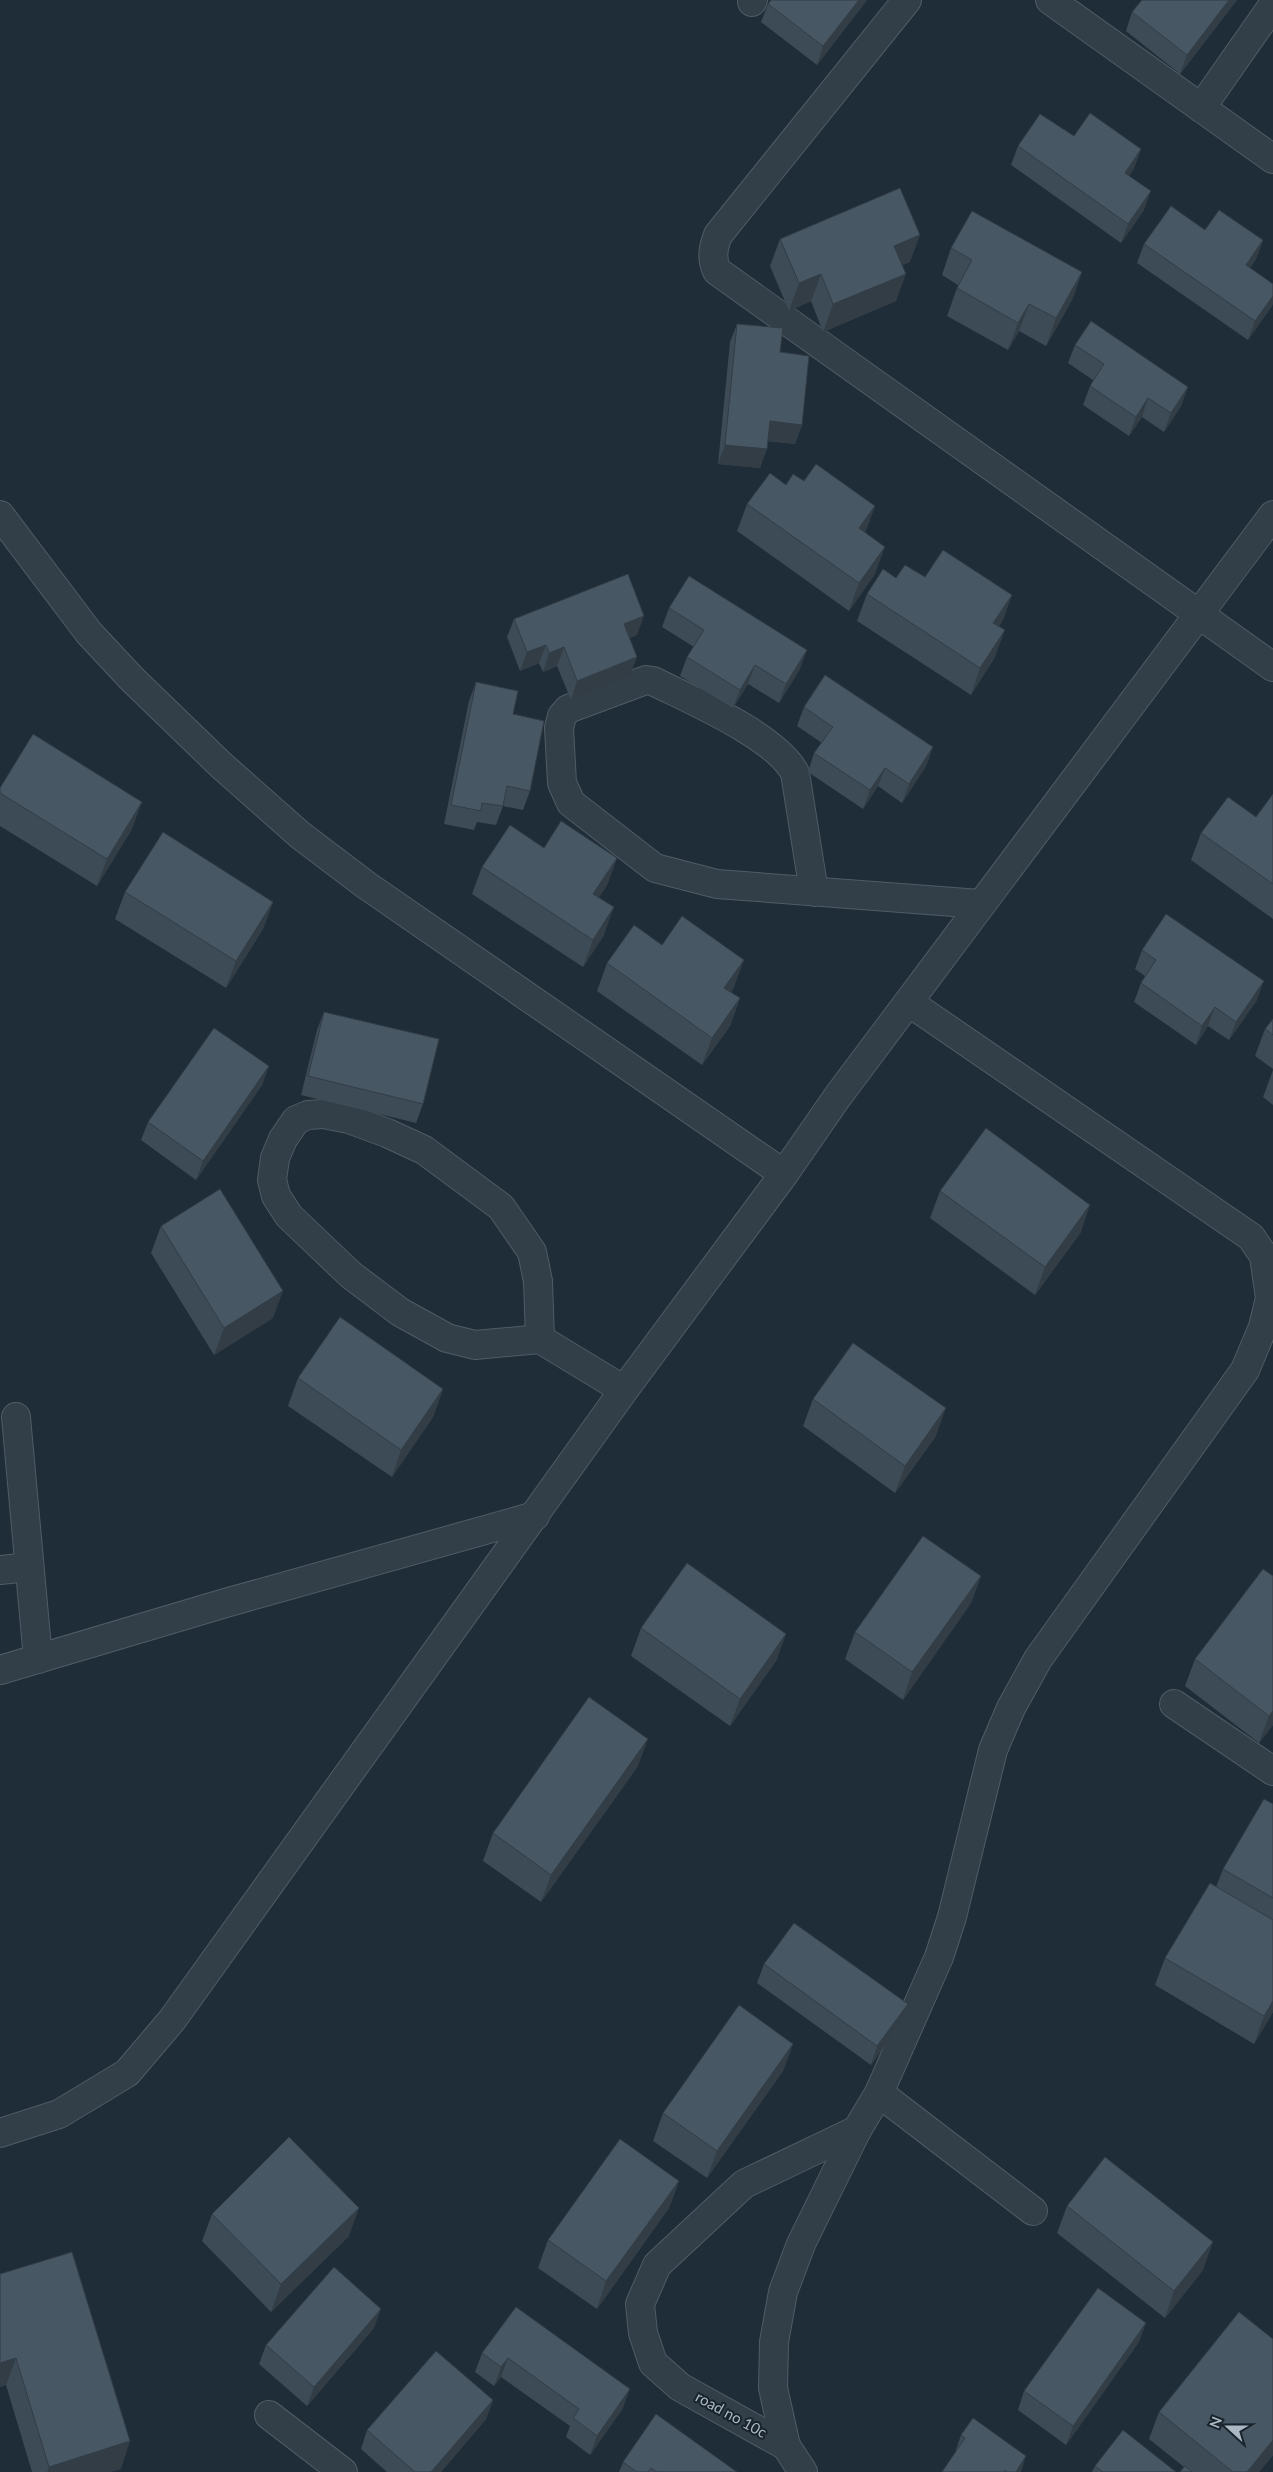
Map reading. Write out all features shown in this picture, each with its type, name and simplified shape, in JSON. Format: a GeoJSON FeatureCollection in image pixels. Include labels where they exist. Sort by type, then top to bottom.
{"type":"FeatureCollection","features":[{"type":"Feature","properties":{"kind":"street"},"geometry":{"type":"LineString","coordinates":[[907,0],[718,235],[713,247],[712,261],[717,271],[1273,667]]}},
{"type":"Feature","properties":{"kind":"street"},"geometry":{"type":"LineString","coordinates":[[1050,0],[1273,159]]}},
{"type":"Feature","properties":{"kind":"street"},"geometry":{"type":"LineString","coordinates":[[1201,108],[1273,5]]}},
{"type":"Feature","properties":{"kind":"street"},"geometry":{"type":"LineString","coordinates":[[0,515],[89,633],[132,679],[221,765],[300,835],[366,884],[784,1174]]}},
{"type":"Feature","properties":{"kind":"street"},"geometry":{"type":"LineString","coordinates":[[0,2133],[59,2114],[127,2073],[172,2020],[624,1390],[784,1174],[838,1096],[910,1003],[980,904],[1273,515]]}},
{"type":"Feature","properties":{"kind":"street"},"geometry":{"type":"LineString","coordinates":[[814,892],[796,773],[790,763],[743,726],[653,681],[646,680],[568,710],[562,716],[559,728],[562,783],[571,803],[643,860],[662,870],[717,884],[814,892],[980,904]]}},
{"type":"Feature","properties":{"kind":"street"},"geometry":{"type":"LineString","coordinates":[[786,2446],[773,2388],[774,2342],[784,2292],[801,2244],[857,2130],[879,2094],[939,1957],[952,1917],[993,1750],[1011,1708],[1038,1659],[1245,1370],[1263,1327],[1271,1298],[1264,1256],[1252,1238],[910,1003]]}},
{"type":"Feature","properties":{"kind":"street"},"geometry":{"type":"LineString","coordinates":[[540,1339],[538,1281],[532,1252],[501,1207],[424,1150],[387,1133],[349,1119],[324,1114],[308,1115],[296,1120],[283,1139],[275,1158],[272,1180],[276,1196],[289,1216],[351,1275],[400,1312],[447,1338],[475,1344],[540,1339],[624,1390]]}},
{"type":"Feature","properties":{"kind":"street"},"geometry":{"type":"LineString","coordinates":[[16,1416],[38,1659]]}},
{"type":"Feature","properties":{"kind":"street"},"geometry":{"type":"LineString","coordinates":[[0,1670],[222,1604],[535,1516]]}},
{"type":"Feature","properties":{"kind":"street"},"geometry":{"type":"LineString","coordinates":[[0,1570],[29,1567]]}},
{"type":"Feature","properties":{"kind":"street"},"geometry":{"type":"LineString","coordinates":[[1174,1704],[1273,1771]]}},
{"type":"Feature","properties":{"kind":"street"},"geometry":{"type":"LineString","coordinates":[[879,2094],[1033,2211]]}},
{"type":"Feature","properties":{"kind":"street","name":"road no 10c"},"geometry":{"type":"LineString","coordinates":[[803,2472],[786,2446],[680,2387],[653,2363],[643,2334],[640,2304],[657,2265],[744,2184],[857,2130]]}},
{"type":"Feature","properties":{"kind":"street"},"geometry":{"type":"LineString","coordinates":[[269,2416],[343,2472]]}},
{"type":"Feature","properties":{"kind":"building"},"geometry":{"type":"Polygon","coordinates":[[[771,0],[859,0],[823,46],[768,4],[771,0]]]}},
{"type":"Feature","properties":{"kind":"building"},"geometry":{"type":"Polygon","coordinates":[[[1142,0],[1229,0],[1187,55],[1132,12],[1142,0]]]}},
{"type":"Feature","properties":{"kind":"building"},"geometry":{"type":"Polygon","coordinates":[[[1090,113],[1141,149],[1125,173],[1151,191],[1128,224],[1018,146],[1040,114],[1074,136],[1090,113]]]}},
{"type":"Feature","properties":{"kind":"building"},"geometry":{"type":"Polygon","coordinates":[[[900,188],[920,235],[894,246],[906,274],[833,304],[821,274],[799,283],[780,239],[900,188]]]}},
{"type":"Feature","properties":{"kind":"building"},"geometry":{"type":"Polygon","coordinates":[[[1171,206],[1205,230],[1219,210],[1263,240],[1246,265],[1273,284],[1273,296],[1255,321],[1144,244],[1171,206]]]}},
{"type":"Feature","properties":{"kind":"building"},"geometry":{"type":"Polygon","coordinates":[[[972,211],[1082,272],[1056,318],[1029,304],[1018,323],[957,288],[972,260],[951,248],[972,211]]]}},
{"type":"Feature","properties":{"kind":"building"},"geometry":{"type":"Polygon","coordinates":[[[1091,321],[1188,387],[1171,413],[1148,398],[1136,417],[1090,386],[1104,364],[1075,345],[1091,321]]]}},
{"type":"Feature","properties":{"kind":"building"},"geometry":{"type":"Polygon","coordinates":[[[737,324],[783,328],[780,352],[809,356],[802,425],[770,421],[767,449],[725,445],[737,324]]]}},
{"type":"Feature","properties":{"kind":"building"},"geometry":{"type":"Polygon","coordinates":[[[816,464],[875,506],[859,528],[885,547],[859,583],[747,504],[770,473],[786,485],[793,474],[804,481],[816,464]]]}},
{"type":"Feature","properties":{"kind":"building"},"geometry":{"type":"Polygon","coordinates":[[[943,550],[1012,595],[993,623],[1005,630],[980,668],[867,594],[883,569],[896,578],[905,565],[925,577],[943,550]]]}},
{"type":"Feature","properties":{"kind":"building"},"geometry":{"type":"Polygon","coordinates":[[[628,574],[644,616],[624,624],[637,657],[577,681],[564,647],[549,653],[546,645],[527,652],[514,619],[628,574]]]}},
{"type":"Feature","properties":{"kind":"building"},"geometry":{"type":"Polygon","coordinates":[[[689,576],[807,650],[786,684],[755,665],[740,690],[687,657],[704,630],[669,608],[689,576]]]}},
{"type":"Feature","properties":{"kind":"building"},"geometry":{"type":"Polygon","coordinates":[[[825,675],[933,747],[909,784],[885,768],[870,790],[814,753],[833,727],[804,707],[825,675]]]}},
{"type":"Feature","properties":{"kind":"building"},"geometry":{"type":"Polygon","coordinates":[[[476,682],[518,691],[513,714],[544,721],[530,791],[507,786],[503,806],[482,803],[481,811],[451,805],[476,682]]]}},
{"type":"Feature","properties":{"kind":"building"},"geometry":{"type":"Polygon","coordinates":[[[33,734],[142,802],[107,859],[0,793],[0,788],[33,734]]]}},
{"type":"Feature","properties":{"kind":"building"},"geometry":{"type":"Polygon","coordinates":[[[1273,794],[1273,884],[1201,833],[1228,797],[1256,817],[1273,794]]]}},
{"type":"Feature","properties":{"kind":"building"},"geometry":{"type":"Polygon","coordinates":[[[561,821],[617,858],[593,894],[614,907],[593,940],[482,867],[510,825],[544,848],[561,821]]]}},
{"type":"Feature","properties":{"kind":"building"},"geometry":{"type":"Polygon","coordinates":[[[163,832],[273,902],[236,961],[125,892],[163,832]]]}},
{"type":"Feature","properties":{"kind":"building"},"geometry":{"type":"Polygon","coordinates":[[[1166,914],[1264,981],[1236,1022],[1215,1007],[1202,1026],[1141,983],[1156,960],[1142,950],[1166,914]]]}},
{"type":"Feature","properties":{"kind":"building"},"geometry":{"type":"Polygon","coordinates":[[[682,916],[744,960],[724,988],[740,998],[712,1038],[607,963],[634,925],[662,945],[682,916]]]}},
{"type":"Feature","properties":{"kind":"building"},"geometry":{"type":"Polygon","coordinates":[[[324,1012],[439,1039],[423,1104],[308,1076],[324,1012]]]}},
{"type":"Feature","properties":{"kind":"building"},"geometry":{"type":"Polygon","coordinates":[[[1273,1019],[1273,1035],[1265,1029],[1273,1019]]]}},
{"type":"Feature","properties":{"kind":"building"},"geometry":{"type":"Polygon","coordinates":[[[214,1028],[269,1066],[203,1161],[148,1122],[214,1028]]]}},
{"type":"Feature","properties":{"kind":"building"},"geometry":{"type":"Polygon","coordinates":[[[986,1128],[1090,1205],[1045,1267],[940,1191],[986,1128]]]}},
{"type":"Feature","properties":{"kind":"building"},"geometry":{"type":"Polygon","coordinates":[[[220,1189],[283,1291],[224,1328],[161,1226],[220,1189]]]}},
{"type":"Feature","properties":{"kind":"building"},"geometry":{"type":"Polygon","coordinates":[[[340,1317],[443,1389],[401,1450],[298,1378],[340,1317]]]}},
{"type":"Feature","properties":{"kind":"building"},"geometry":{"type":"Polygon","coordinates":[[[853,1343],[946,1408],[905,1466],[813,1399],[853,1343]]]}},
{"type":"Feature","properties":{"kind":"building"},"geometry":{"type":"Polygon","coordinates":[[[923,1536],[981,1576],[912,1672],[855,1632],[923,1536]]]}},
{"type":"Feature","properties":{"kind":"building"},"geometry":{"type":"Polygon","coordinates":[[[687,1563],[786,1634],[740,1699],[641,1628],[687,1563]]]}},
{"type":"Feature","properties":{"kind":"building"},"geometry":{"type":"Polygon","coordinates":[[[1263,1569],[1273,1576],[1273,1711],[1269,1716],[1195,1659],[1263,1569]]]}},
{"type":"Feature","properties":{"kind":"building"},"geometry":{"type":"Polygon","coordinates":[[[589,1697],[648,1739],[551,1875],[493,1833],[589,1697]]]}},
{"type":"Feature","properties":{"kind":"building"},"geometry":{"type":"Polygon","coordinates":[[[1264,1799],[1273,1804],[1273,1898],[1223,1869],[1264,1799]]]}},
{"type":"Feature","properties":{"kind":"building"},"geometry":{"type":"Polygon","coordinates":[[[1210,1883],[1273,1920],[1273,2001],[1264,2016],[1165,1958],[1210,1883]]]}},
{"type":"Feature","properties":{"kind":"building"},"geometry":{"type":"Polygon","coordinates":[[[794,1923],[908,2004],[877,2046],[764,1964],[794,1923]]]}},
{"type":"Feature","properties":{"kind":"building"},"geometry":{"type":"Polygon","coordinates":[[[739,2005],[793,2044],[717,2151],[663,2113],[739,2005]]]}},
{"type":"Feature","properties":{"kind":"building"},"geometry":{"type":"Polygon","coordinates":[[[289,2137],[359,2208],[281,2284],[212,2214],[289,2137]]]}},
{"type":"Feature","properties":{"kind":"building"},"geometry":{"type":"Polygon","coordinates":[[[620,2139],[679,2181],[606,2281],[548,2240],[620,2139]]]}},
{"type":"Feature","properties":{"kind":"building"},"geometry":{"type":"Polygon","coordinates":[[[1105,2157],[1213,2242],[1174,2291],[1067,2206],[1105,2157]]]}},
{"type":"Feature","properties":{"kind":"building"},"geometry":{"type":"Polygon","coordinates":[[[72,2252],[130,2441],[49,2467],[16,2358],[0,2363],[0,2274],[72,2252]]]}},
{"type":"Feature","properties":{"kind":"building"},"geometry":{"type":"Polygon","coordinates":[[[334,2267],[381,2309],[314,2387],[266,2345],[334,2267]]]}},
{"type":"Feature","properties":{"kind":"building"},"geometry":{"type":"Polygon","coordinates":[[[1098,2288],[1146,2323],[1073,2426],[1024,2391],[1098,2288]]]}},
{"type":"Feature","properties":{"kind":"building"},"geometry":{"type":"Polygon","coordinates":[[[516,2307],[630,2389],[597,2436],[573,2418],[579,2409],[508,2358],[501,2367],[482,2353],[516,2307]]]}},
{"type":"Feature","properties":{"kind":"building"},"geometry":{"type":"Polygon","coordinates":[[[1239,2312],[1273,2339],[1273,2440],[1247,2472],[1233,2472],[1159,2412],[1239,2312]]]}},
{"type":"Feature","properties":{"kind":"building"},"geometry":{"type":"Polygon","coordinates":[[[436,2351],[493,2400],[431,2472],[415,2472],[367,2430],[436,2351]]]}},
{"type":"Feature","properties":{"kind":"building"},"geometry":{"type":"Polygon","coordinates":[[[656,2414],[737,2472],[657,2472],[651,2468],[648,2472],[637,2472],[623,2462],[656,2414]]]}},
{"type":"Feature","properties":{"kind":"building"},"geometry":{"type":"Polygon","coordinates":[[[973,2418],[1026,2456],[1016,2472],[1007,2472],[1005,2470],[1003,2472],[942,2472],[965,2438],[961,2435],[973,2418]]]}},
{"type":"Feature","properties":{"kind":"building"},"geometry":{"type":"Polygon","coordinates":[[[1123,2430],[1176,2472],[1103,2472],[1095,2466],[1123,2430]]]}},
{"type":"Feature","properties":{"kind":"building"},"geometry":{"type":"Polygon","coordinates":[[[1185,2466],[1192,2472],[1180,2472],[1185,2466]]]}}]}
